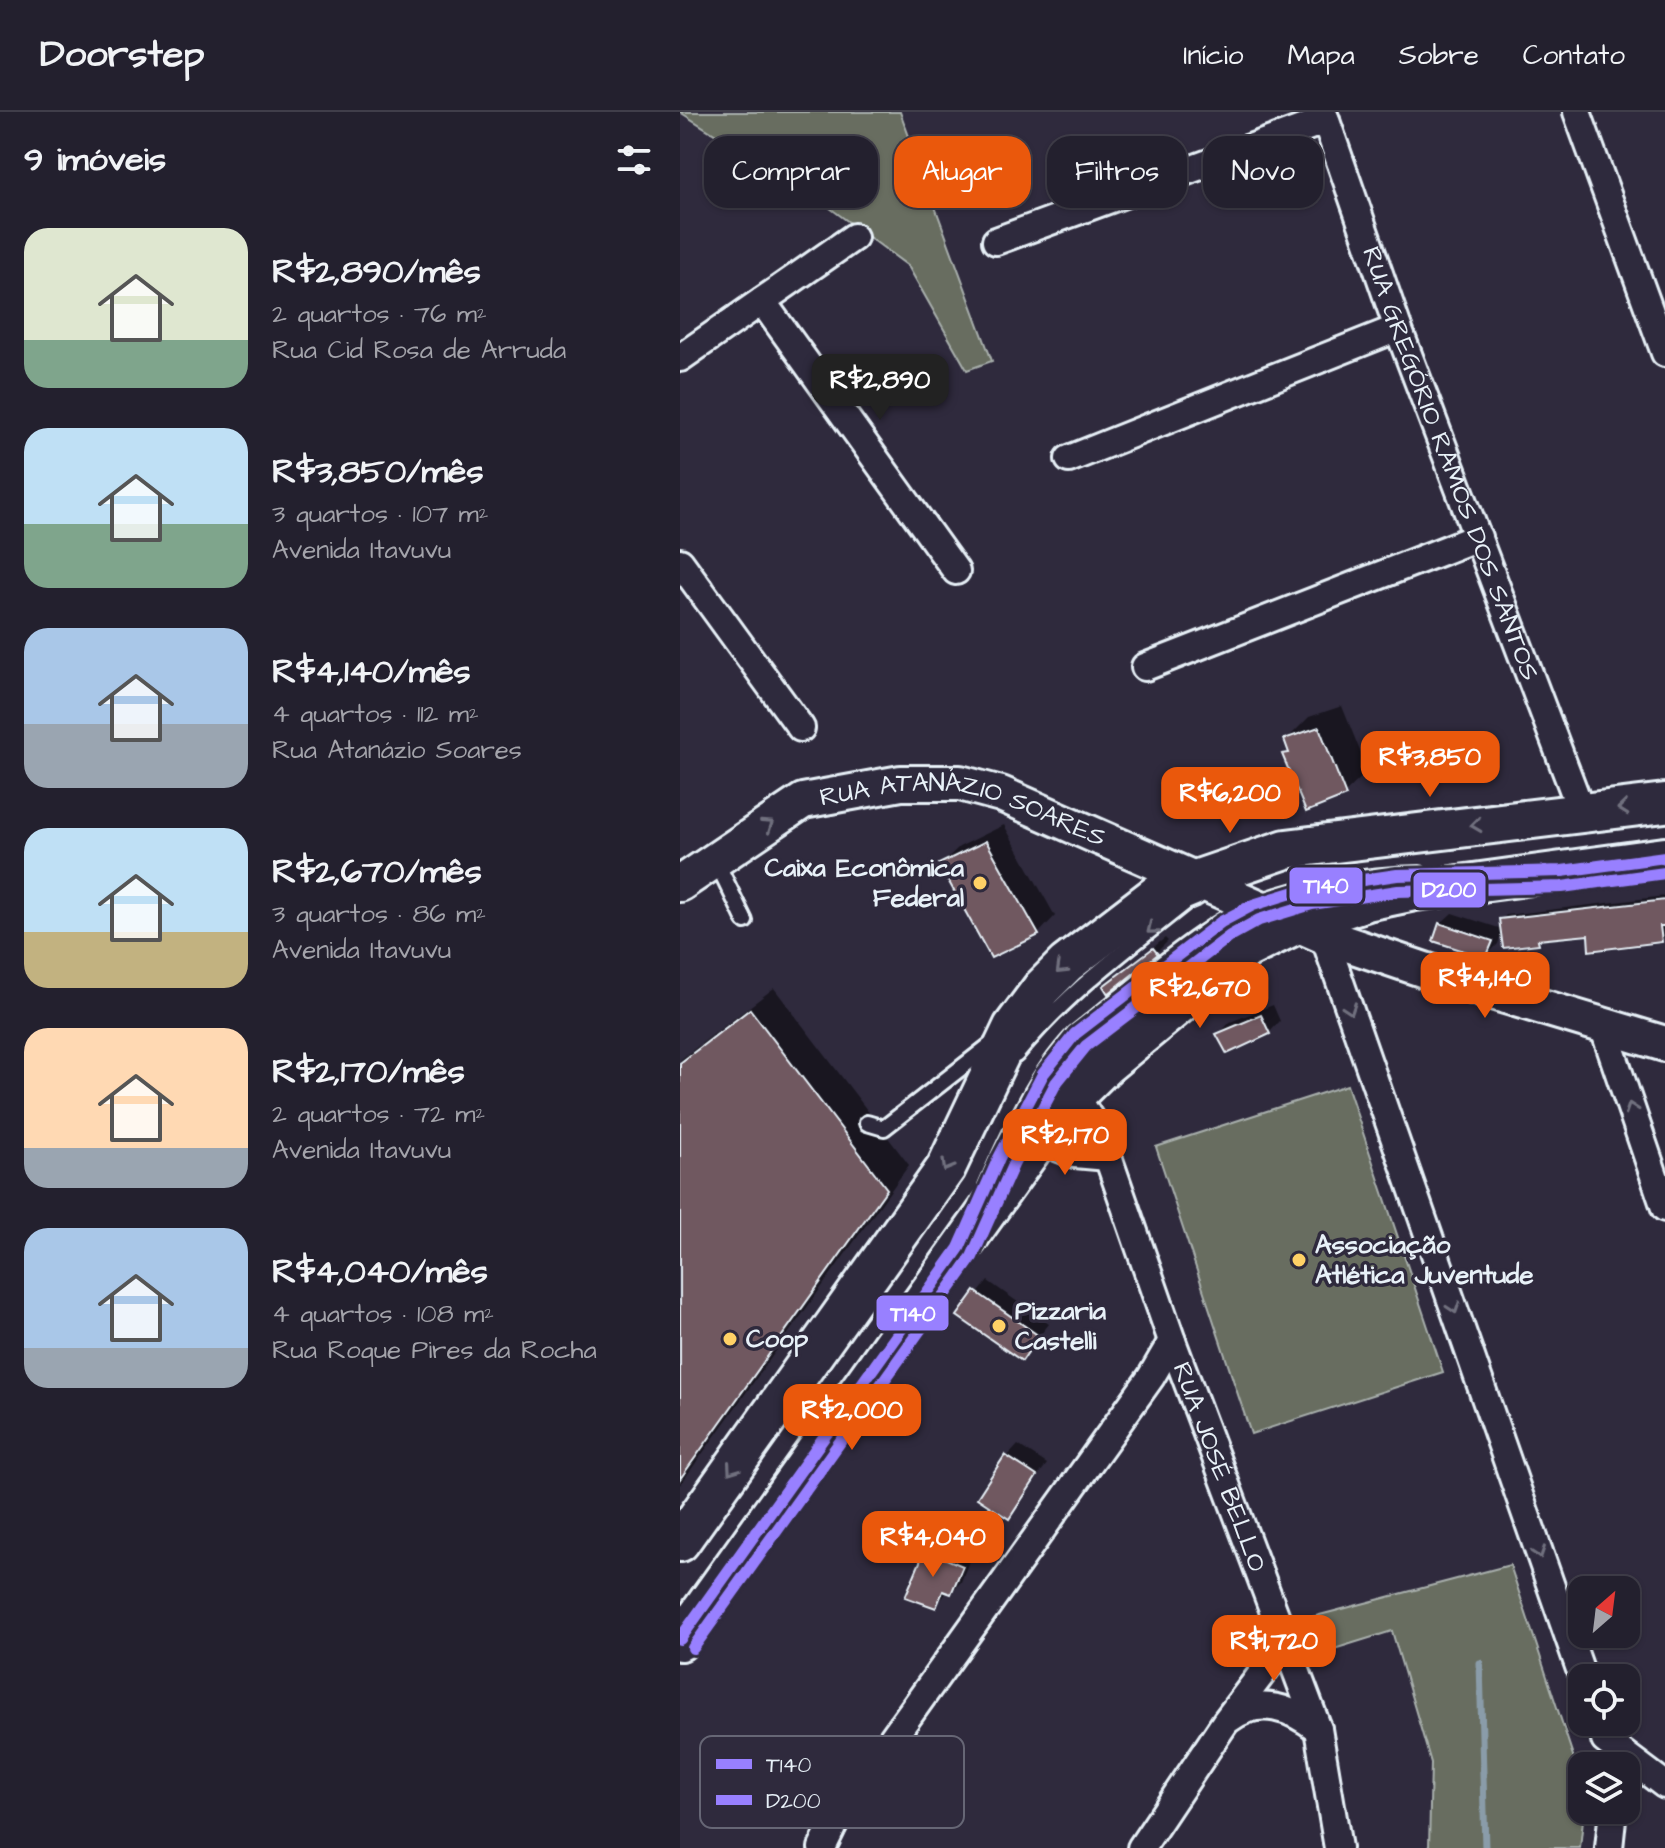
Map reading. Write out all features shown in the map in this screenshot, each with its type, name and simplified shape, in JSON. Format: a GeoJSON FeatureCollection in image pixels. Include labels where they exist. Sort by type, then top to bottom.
{"type":"FeatureCollection","features":[{"type":"Feature","properties":{"kind":"main road"},"geometry":{"type":"LineString","coordinates":[[680,1542],[946,1168],[983,1097],[1013,1027],[1066,964],[1160,892],[1206,885],[1286,849],[1665,803]]}},
{"type":"Feature","properties":{"kind":"main road"},"geometry":{"type":"LineString","coordinates":[[685,1633],[1036,1139],[1074,1093],[1246,949],[1310,930],[1367,901],[1415,891],[1665,857]]}},
{"type":"Feature","properties":{"kind":"street"},"geometry":{"type":"LineString","coordinates":[[1577,112],[1665,353]]}},
{"type":"Feature","properties":{"kind":"street"},"geometry":{"type":"LineString","coordinates":[[996,241],[1324,116]]}},
{"type":"Feature","properties":{"kind":"street","name":"RUA GREGÓRIO RAMOS DOS SANTOS"},"geometry":{"type":"LineString","coordinates":[[1324,116],[1398,328],[1582,813]]}},
{"type":"Feature","properties":{"kind":"street"},"geometry":{"type":"LineString","coordinates":[[680,358],[854,237]]}},
{"type":"Feature","properties":{"kind":"street"},"geometry":{"type":"LineString","coordinates":[[762,301],[956,571]]}},
{"type":"Feature","properties":{"kind":"street"},"geometry":{"type":"LineString","coordinates":[[1069,459],[1398,328]]}},
{"type":"Feature","properties":{"kind":"street"},"geometry":{"type":"LineString","coordinates":[[1145,667],[1478,537]]}},
{"type":"Feature","properties":{"kind":"street"},"geometry":{"type":"LineString","coordinates":[[680,562],[801,728]]}},
{"type":"Feature","properties":{"kind":"street","name":"RUA ATANÁZIO SOARES"},"geometry":{"type":"LineString","coordinates":[[680,884],[803,801],[901,783],[960,783],[1001,794],[1310,930],[1665,1044]]}},
{"type":"Feature","properties":{"kind":"street"},"geometry":{"type":"LineString","coordinates":[[1310,930],[1578,1664]]}},
{"type":"Feature","properties":{"kind":"street"},"geometry":{"type":"LineString","coordinates":[[1603,1026],[1665,1208]]}},
{"type":"Feature","properties":{"kind":"street","name":"RUA JOSÉ BELLO"},"geometry":{"type":"LineString","coordinates":[[1074,1093],[1095,1127],[1108,1157],[1172,1341],[1318,1729],[1338,1848]]}},
{"type":"Feature","properties":{"kind":"street"},"geometry":{"type":"LineString","coordinates":[[1036,1139],[1075,1154],[1108,1157]]}},
{"type":"Feature","properties":{"kind":"street"},"geometry":{"type":"LineString","coordinates":[[894,1736],[1151,1377],[1172,1341]]}},
{"type":"Feature","properties":{"kind":"street"},"geometry":{"type":"LineString","coordinates":[[1141,1848],[1226,1721],[1285,1643]]}},
{"type":"Feature","properties":{"kind":"street"},"geometry":{"type":"LineString","coordinates":[[1226,1721],[1240,1710],[1265,1707],[1294,1710],[1318,1729]]}},
{"type":"Feature","properties":{"kind":"street"},"geometry":{"type":"LineString","coordinates":[[1604,1743],[1665,1785]]}},
{"type":"Feature","properties":{"kind":"street"},"geometry":{"type":"LineString","coordinates":[[1609,1848],[1612,1824]]}},
{"type":"Feature","properties":{"kind":"street"},"geometry":{"type":"LineString","coordinates":[[822,1848],[832,1828]]}},
{"type":"Feature","properties":{"kind":"lane"},"geometry":{"type":"LineString","coordinates":[[716,860],[745,921]]}},
{"type":"Feature","properties":{"kind":"lane"},"geometry":{"type":"LineString","coordinates":[[959,1248],[999,1158],[1043,1074],[1062,1048],[1075,1034],[1221,922],[1253,905],[1308,888],[1397,875],[1562,871]]}},
{"type":"Feature","properties":{"kind":"lane"},"geometry":{"type":"LineString","coordinates":[[983,1097],[1045,1022],[1094,975],[1206,885]]}},
{"type":"Feature","properties":{"kind":"lane"},"geometry":{"type":"LineString","coordinates":[[867,1123],[884,1128],[1013,1027]]}},
{"type":"Feature","properties":{"kind":"green space"},"geometry":{"type":"Polygon","coordinates":[[[680,112],[900,112],[909,136],[894,136],[894,208],[935,208],[992,361],[967,370],[908,266],[830,208],[878,208],[878,136],[718,136],[680,112]]]}},
{"type":"Feature","properties":{"kind":"green space","name":"Associação Atlética Juventude"},"geometry":{"type":"Polygon","coordinates":[[[1347,1085],[1443,1372],[1251,1434],[1156,1147],[1347,1085]]]}},
{"type":"Feature","properties":{"kind":"green space"},"geometry":{"type":"Polygon","coordinates":[[[1510,1565],[1572,1752],[1568,1752],[1568,1824],[1583,1824],[1580,1848],[1429,1848],[1431,1763],[1392,1631],[1305,1658],[1293,1622],[1510,1565]]]}},
{"type":"Feature","properties":{"kind":"building"},"geometry":{"type":"Polygon","coordinates":[[[1319,727],[1346,796],[1306,812],[1282,754],[1289,753],[1284,739],[1319,727]]]}},
{"type":"Feature","properties":{"kind":"building","name":"Caixa Econômica Federal"},"geometry":{"type":"Polygon","coordinates":[[[986,841],[1039,935],[991,958],[939,864],[986,841]]]}},
{"type":"Feature","properties":{"kind":"building"},"geometry":{"type":"Polygon","coordinates":[[[1665,900],[1665,926],[1660,926],[1662,942],[1589,951],[1588,935],[1538,940],[1539,944],[1503,948],[1499,919],[1665,900]]]}},
{"type":"Feature","properties":{"kind":"building"},"geometry":{"type":"Polygon","coordinates":[[[1439,923],[1493,941],[1486,958],[1433,941],[1439,923]]]}},
{"type":"Feature","properties":{"kind":"building"},"geometry":{"type":"Polygon","coordinates":[[[1153,948],[1158,954],[1108,994],[1103,986],[1153,948]]]}},
{"type":"Feature","properties":{"kind":"building"},"geometry":{"type":"Polygon","coordinates":[[[1170,970],[1176,978],[1127,1019],[1120,1010],[1170,970]]]}},
{"type":"Feature","properties":{"kind":"building","name":"Coop"},"geometry":{"type":"Polygon","coordinates":[[[750,1009],[887,1189],[680,1479],[680,1063],[750,1009]]]}},
{"type":"Feature","properties":{"kind":"building"},"geometry":{"type":"Polygon","coordinates":[[[1261,1015],[1270,1034],[1227,1054],[1216,1034],[1261,1015]]]}},
{"type":"Feature","properties":{"kind":"building","name":"Pizzaria Castelli"},"geometry":{"type":"Polygon","coordinates":[[[975,1291],[1039,1336],[1022,1361],[957,1316],[975,1291]]]}},
{"type":"Feature","properties":{"kind":"building"},"geometry":{"type":"Polygon","coordinates":[[[1005,1455],[1037,1476],[1009,1519],[977,1498],[1005,1455]]]}},
{"type":"Feature","properties":{"kind":"building"},"geometry":{"type":"Polygon","coordinates":[[[925,1550],[963,1566],[951,1594],[943,1591],[936,1608],[905,1597],[925,1550]]]}},
{"type":"Feature","properties":{"kind":"waterway"},"geometry":{"type":"LineString","coordinates":[[1480,1663],[1485,1848]]}},
{"type":"Feature","properties":{"kind":"transit line","name":"T140"},"geometry":{"type":"LineString","coordinates":[[680,1639],[959,1248],[999,1158],[1043,1074],[1075,1034],[1221,922],[1253,905],[1308,888],[1397,875],[1562,871],[1665,857]]}},
{"type":"Feature","properties":{"kind":"transit line","name":"D200"},"geometry":{"type":"LineString","coordinates":[[693,1648],[972,1257],[1013,1165],[1056,1083],[1086,1046],[1230,936],[1259,920],[1312,904],[1398,891],[1562,887],[1665,873]]}},
{"type":"Feature","properties":{"kind":"place","name":"Caixa Econômica Federal"},"geometry":{"type":"Point","coordinates":[980,883]}},
{"type":"Feature","properties":{"kind":"place","name":"Associação Atlética Juventude"},"geometry":{"type":"Point","coordinates":[1299,1260]}},
{"type":"Feature","properties":{"kind":"place","name":"Pizzaria Castelli"},"geometry":{"type":"Point","coordinates":[999,1326]}},
{"type":"Feature","properties":{"kind":"place","name":"Coop"},"geometry":{"type":"Point","coordinates":[730,1339]}}]}
